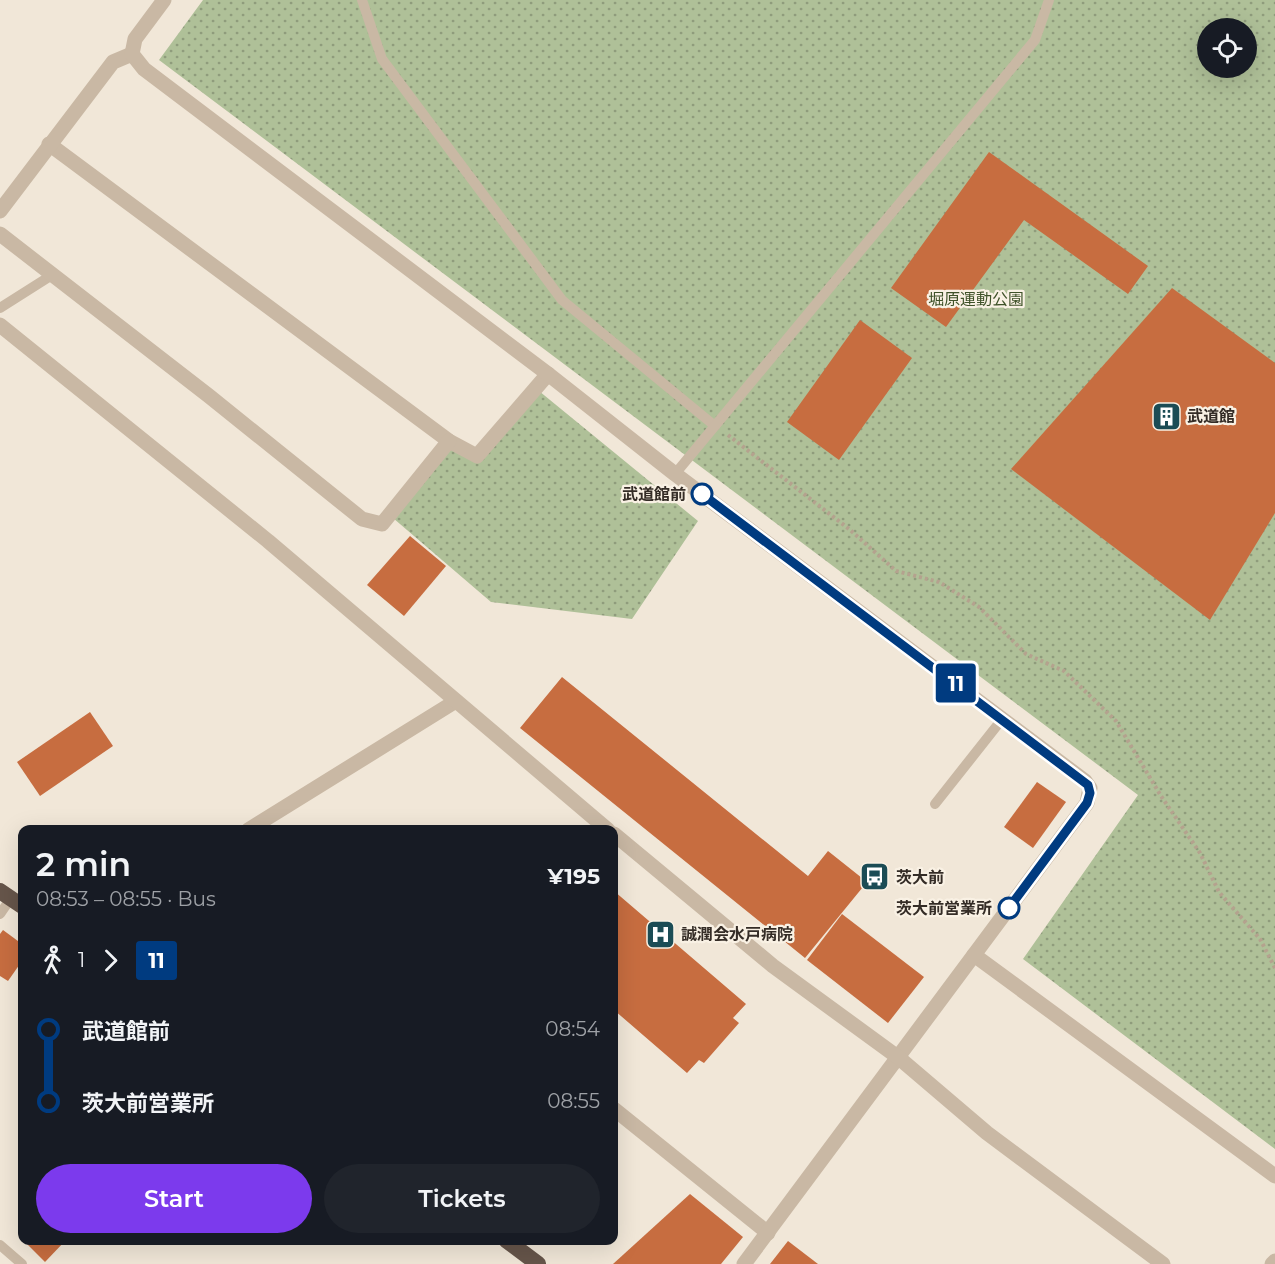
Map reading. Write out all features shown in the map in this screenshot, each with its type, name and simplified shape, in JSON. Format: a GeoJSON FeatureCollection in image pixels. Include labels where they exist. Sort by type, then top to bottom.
{"type":"FeatureCollection","features":[{"type":"Feature","properties":{"kind":"highway"},"geometry":{"type":"LineString","coordinates":[[513,1245],[538,1264]]}},
{"type":"Feature","properties":{"kind":"street"},"geometry":{"type":"LineString","coordinates":[[164,0],[135,39],[132,54],[144,69],[548,374],[675,474],[1085,781],[1090,793],[1087,803],[744,1264]]}},
{"type":"Feature","properties":{"kind":"street"},"geometry":{"type":"LineString","coordinates":[[0,211],[113,62],[132,54]]}},
{"type":"Feature","properties":{"kind":"street"},"geometry":{"type":"LineString","coordinates":[[49,144],[449,441],[477,456],[548,374]]}},
{"type":"Feature","properties":{"kind":"street"},"geometry":{"type":"LineString","coordinates":[[0,234],[209,396],[362,519],[382,524],[449,441]]}},
{"type":"Feature","properties":{"kind":"street"},"geometry":{"type":"LineString","coordinates":[[0,325],[268,541],[602,825]]}},
{"type":"Feature","properties":{"kind":"street"},"geometry":{"type":"LineString","coordinates":[[256,825],[456,701]]}},
{"type":"Feature","properties":{"kind":"street"},"geometry":{"type":"LineString","coordinates":[[618,837],[773,966],[898,1058],[987,1132],[1163,1264]]}},
{"type":"Feature","properties":{"kind":"street"},"geometry":{"type":"LineString","coordinates":[[974,955],[1275,1176]]}},
{"type":"Feature","properties":{"kind":"street"},"geometry":{"type":"LineString","coordinates":[[618,1112],[768,1233]]}},
{"type":"Feature","properties":{"kind":"lane"},"geometry":{"type":"LineString","coordinates":[[362,0],[382,59],[562,300],[715,426]]}},
{"type":"Feature","properties":{"kind":"lane"},"geometry":{"type":"LineString","coordinates":[[675,474],[1035,40],[1049,0]]}},
{"type":"Feature","properties":{"kind":"lane"},"geometry":{"type":"LineString","coordinates":[[0,308],[52,275]]}},
{"type":"Feature","properties":{"kind":"lane"},"geometry":{"type":"LineString","coordinates":[[935,804],[1003,718]]}},
{"type":"Feature","properties":{"kind":"lane"},"geometry":{"type":"LineString","coordinates":[[0,914],[11,898]]}},
{"type":"Feature","properties":{"kind":"lane"},"geometry":{"type":"LineString","coordinates":[[0,1245],[22,1264]]}},
{"type":"Feature","properties":{"kind":"path"},"geometry":{"type":"LineString","coordinates":[[715,426],[849,529],[896,571],[939,582],[979,607],[1026,654],[1064,671],[1116,721],[1161,796],[1200,853],[1219,892],[1260,939],[1275,968]]}},
{"type":"Feature","properties":{"kind":"green space","name":"堀原運動公園"},"geometry":{"type":"Polygon","coordinates":[[[203,0],[1275,0],[1275,1149],[1023,959],[1138,795],[159,60],[203,0]]]}},
{"type":"Feature","properties":{"kind":"green space"},"geometry":{"type":"Polygon","coordinates":[[[539,391],[698,521],[632,619],[491,602],[393,518],[450,447],[479,460],[539,391]]]}},
{"type":"Feature","properties":{"kind":"building"},"geometry":{"type":"Polygon","coordinates":[[[989,152],[1148,266],[1128,294],[1024,220],[946,327],[891,288],[989,152]]]}},
{"type":"Feature","properties":{"kind":"building","name":"武道館"},"geometry":{"type":"Polygon","coordinates":[[[1172,288],[1275,363],[1275,513],[1210,620],[1011,469],[1172,288]]]}},
{"type":"Feature","properties":{"kind":"building"},"geometry":{"type":"Polygon","coordinates":[[[860,320],[912,358],[839,460],[787,422],[860,320]]]}},
{"type":"Feature","properties":{"kind":"building"},"geometry":{"type":"Polygon","coordinates":[[[410,536],[446,566],[404,616],[367,585],[410,536]]]}},
{"type":"Feature","properties":{"kind":"building"},"geometry":{"type":"Polygon","coordinates":[[[562,677],[808,876],[828,851],[867,882],[805,958],[520,728],[562,677]]]}},
{"type":"Feature","properties":{"kind":"building"},"geometry":{"type":"Polygon","coordinates":[[[90,712],[113,746],[40,796],[17,762],[90,712]]]}},
{"type":"Feature","properties":{"kind":"building"},"geometry":{"type":"Polygon","coordinates":[[[1037,782],[1066,802],[1033,848],[1004,827],[1037,782]]]}},
{"type":"Feature","properties":{"kind":"building"},"geometry":{"type":"Polygon","coordinates":[[[618,894],[746,1004],[733,1018],[739,1023],[704,1063],[699,1060],[687,1073],[618,1013],[618,894]]]}},
{"type":"Feature","properties":{"kind":"building"},"geometry":{"type":"Polygon","coordinates":[[[842,914],[924,977],[888,1023],[807,960],[842,914]]]}},
{"type":"Feature","properties":{"kind":"building"},"geometry":{"type":"Polygon","coordinates":[[[3,930],[18,941],[18,967],[8,981],[0,976],[0,934],[3,930]]]}},
{"type":"Feature","properties":{"kind":"building"},"geometry":{"type":"Polygon","coordinates":[[[690,1194],[743,1237],[721,1264],[613,1264],[690,1194]]]}},
{"type":"Feature","properties":{"kind":"building"},"geometry":{"type":"Polygon","coordinates":[[[788,1241],[818,1264],[770,1264],[788,1241]]]}},
{"type":"Feature","properties":{"kind":"building"},"geometry":{"type":"Polygon","coordinates":[[[28,1245],[61,1245],[45,1262],[28,1245]]]}},
{"type":"Feature","properties":{"kind":"bus line","name":"11"},"geometry":{"type":"LineString","coordinates":[[702,494],[1003,718],[1088,785],[1090,797],[1087,803],[1009,908]]}},
{"type":"Feature","properties":{"kind":"place","name":"武道館"},"geometry":{"type":"Point","coordinates":[1166,416]}},
{"type":"Feature","properties":{"kind":"place","name":"武道館前"},"geometry":{"type":"Point","coordinates":[702,494]}},
{"type":"Feature","properties":{"kind":"place","name":"茨大前"},"geometry":{"type":"Point","coordinates":[875,877]}},
{"type":"Feature","properties":{"kind":"place","name":"茨大前営業所"},"geometry":{"type":"Point","coordinates":[1009,908]}},
{"type":"Feature","properties":{"kind":"place","name":"誠潤会水戸病院"},"geometry":{"type":"Point","coordinates":[660,934]}}]}
